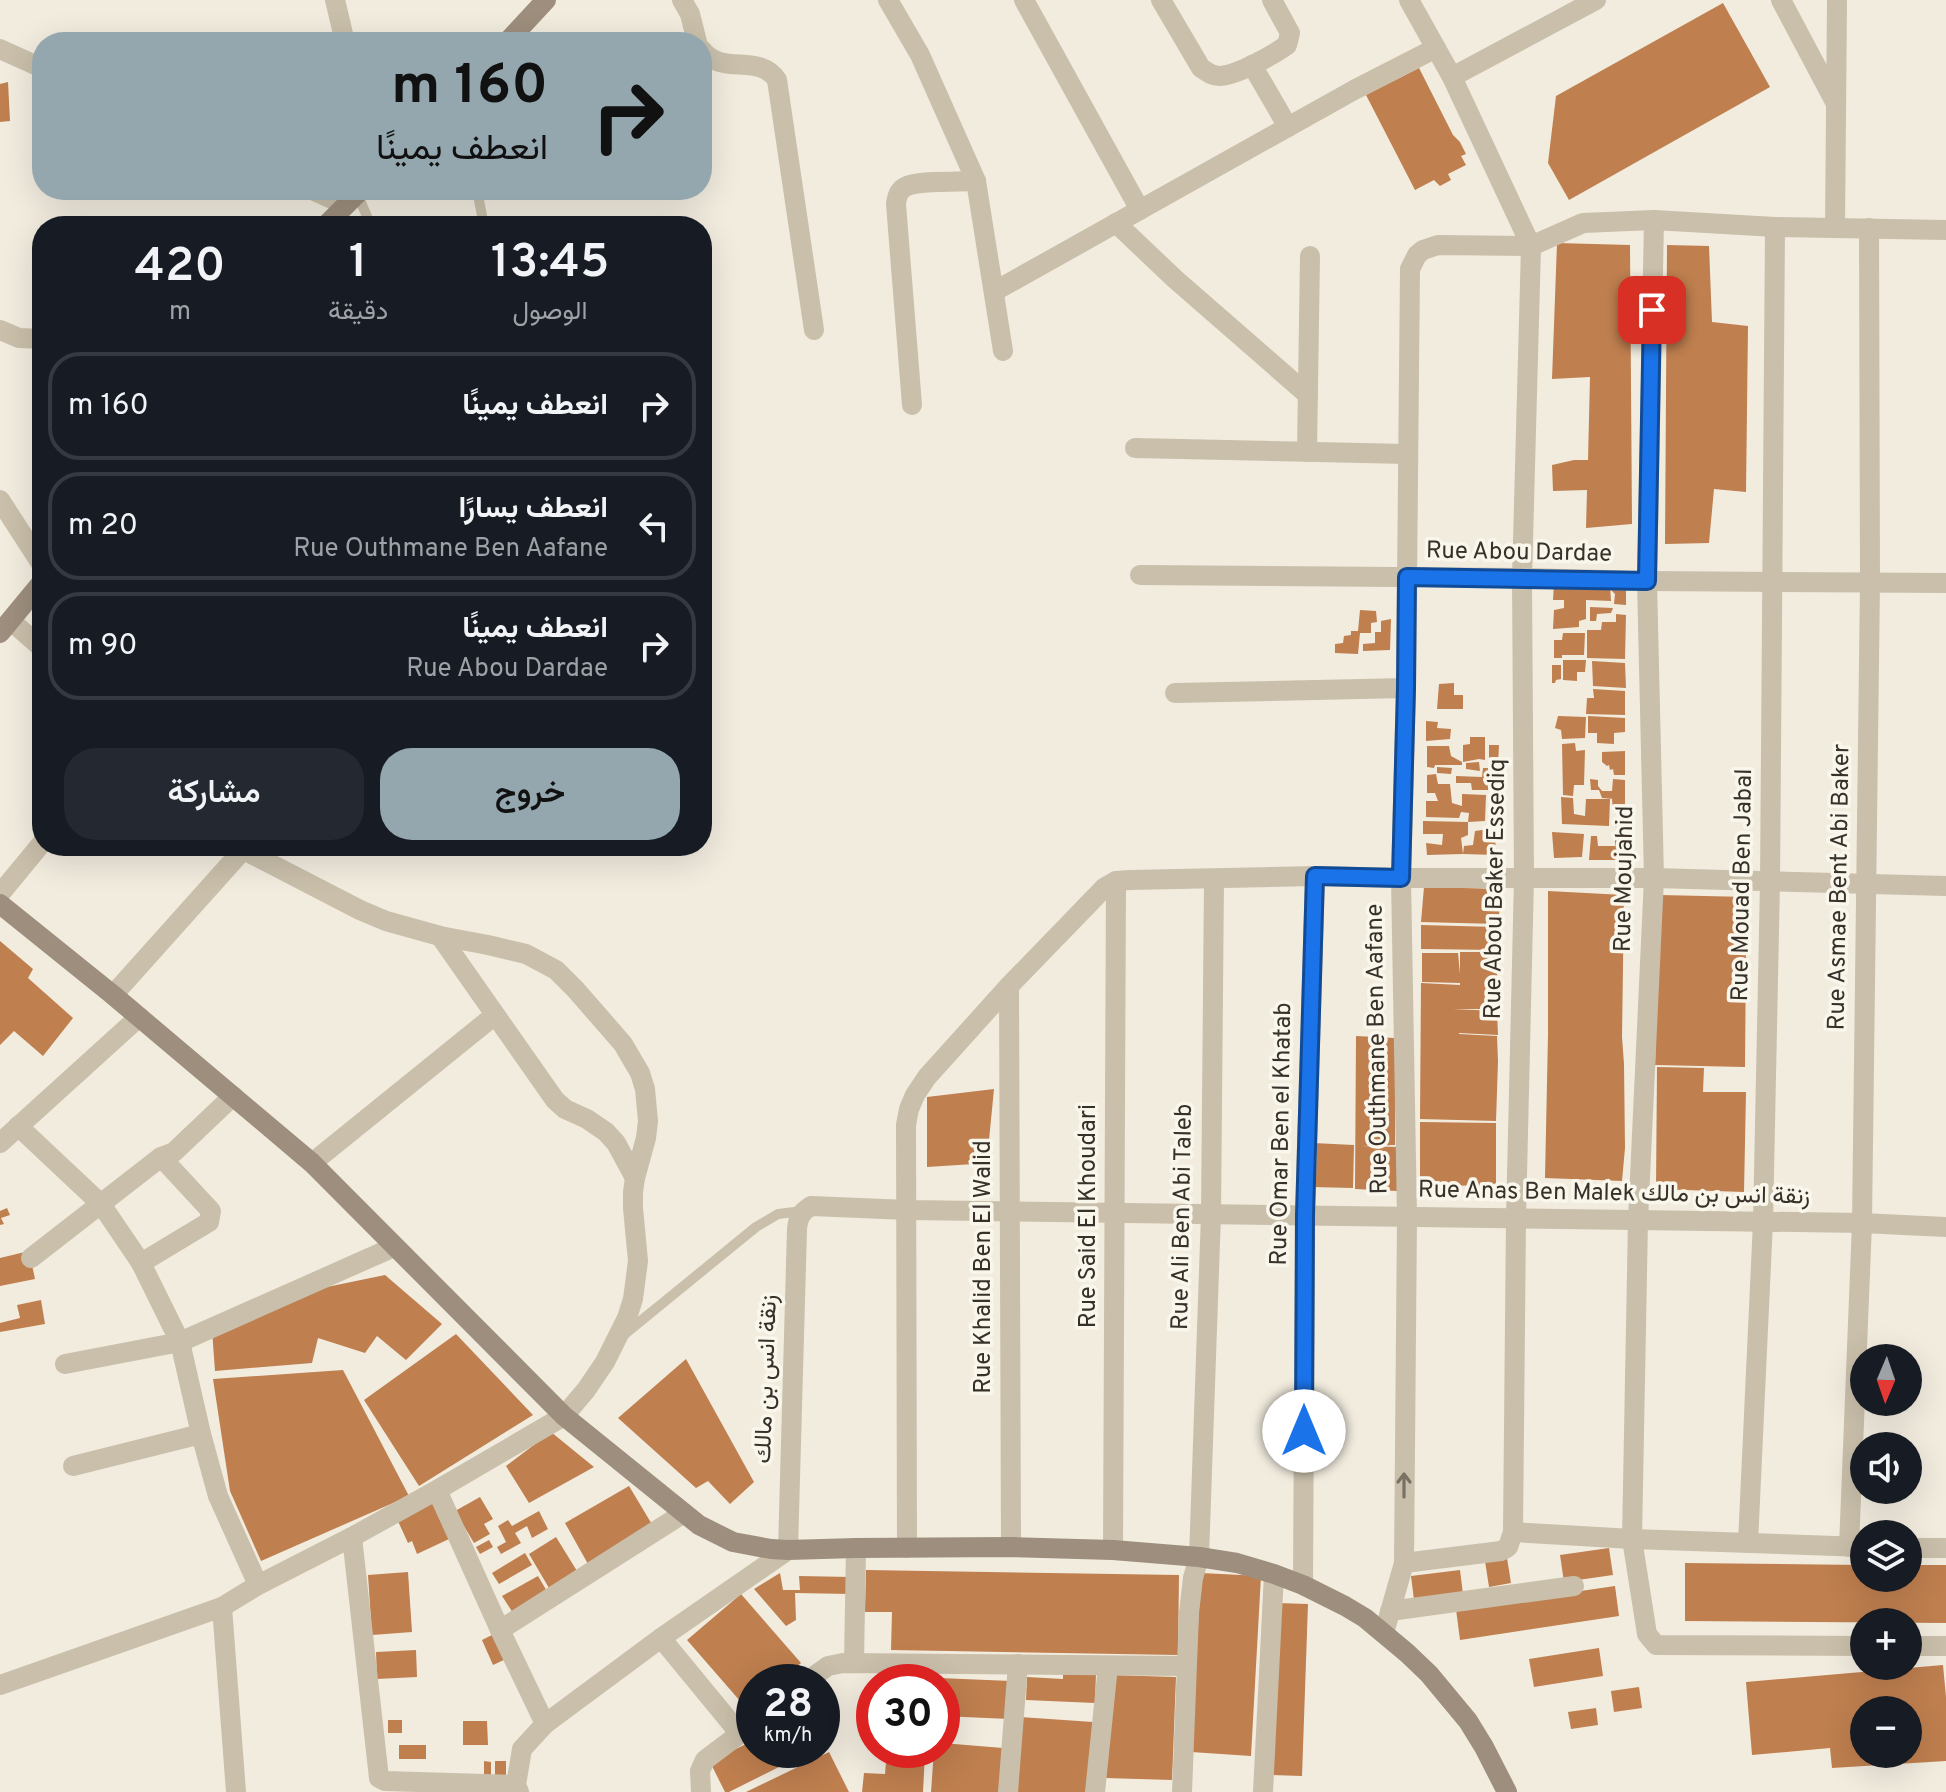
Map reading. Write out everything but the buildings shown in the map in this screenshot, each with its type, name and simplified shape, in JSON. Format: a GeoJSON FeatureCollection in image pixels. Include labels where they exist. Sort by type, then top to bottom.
{"type":"FeatureCollection","features":[{"type":"Feature","properties":{"kind":"street"},"geometry":{"type":"LineString","coordinates":[[335,0],[343,32]]}},
{"type":"Feature","properties":{"kind":"street"},"geometry":{"type":"LineString","coordinates":[[516,32],[546,0]]}},
{"type":"Feature","properties":{"kind":"street"},"geometry":{"type":"LineString","coordinates":[[682,0],[695,32]]}},
{"type":"Feature","properties":{"kind":"street"},"geometry":{"type":"LineString","coordinates":[[888,0],[920,55],[976,181],[1003,351]]}},
{"type":"Feature","properties":{"kind":"street"},"geometry":{"type":"LineString","coordinates":[[1024,0],[1140,210]]}},
{"type":"Feature","properties":{"kind":"street"},"geometry":{"type":"LineString","coordinates":[[1161,0],[1196,60],[1207,72],[1220,76],[1252,65],[1284,47],[1290,33],[1272,0]]}},
{"type":"Feature","properties":{"kind":"street"},"geometry":{"type":"LineString","coordinates":[[1409,0],[1452,77],[1531,246],[1583,223],[1654,220],[1775,227],[1946,230]]}},
{"type":"Feature","properties":{"kind":"street"},"geometry":{"type":"LineString","coordinates":[[1452,77],[1596,0]]}},
{"type":"Feature","properties":{"kind":"street"},"geometry":{"type":"LineString","coordinates":[[1781,0],[1836,104]]}},
{"type":"Feature","properties":{"kind":"street"},"geometry":{"type":"LineString","coordinates":[[1835,228],[1837,0]]}},
{"type":"Feature","properties":{"kind":"street"},"geometry":{"type":"LineString","coordinates":[[995,291],[1436,48]]}},
{"type":"Feature","properties":{"kind":"street"},"geometry":{"type":"LineString","coordinates":[[0,49],[32,63]]}},
{"type":"Feature","properties":{"kind":"street"},"geometry":{"type":"LineString","coordinates":[[712,60],[766,68],[777,80],[814,330]]}},
{"type":"Feature","properties":{"kind":"street"},"geometry":{"type":"LineString","coordinates":[[1252,65],[1288,127]]}},
{"type":"Feature","properties":{"kind":"street"},"geometry":{"type":"LineString","coordinates":[[912,405],[897,195],[905,187],[916,184],[976,181]]}},
{"type":"Feature","properties":{"kind":"street"},"geometry":{"type":"LineString","coordinates":[[335,216],[350,200]]}},
{"type":"Feature","properties":{"kind":"street","name":"Rue Moujahid"},"geometry":{"type":"LineString","coordinates":[[1654,220],[1647,581],[1654,878],[1638,1220],[1632,1539],[1647,1634],[1656,1645],[1850,1646]]}},
{"type":"Feature","properties":{"kind":"street"},"geometry":{"type":"LineString","coordinates":[[1116,223],[1308,395]]}},
{"type":"Feature","properties":{"kind":"street","name":"Rue Mouad Ben Jabal"},"geometry":{"type":"LineString","coordinates":[[1748,1543],[1763,1222],[1770,882],[1775,227]]}},
{"type":"Feature","properties":{"kind":"street","name":"Rue Asmae Bent Abi Baker"},"geometry":{"type":"LineString","coordinates":[[1856,1520],[1870,582],[1869,228]]}},
{"type":"Feature","properties":{"kind":"street","name":"Rue Outhmane Ben Aafane"},"geometry":{"type":"LineString","coordinates":[[1384,1633],[1404,1563],[1407,1217],[1401,878],[1410,269],[1417,255],[1438,245],[1531,246]]}},
{"type":"Feature","properties":{"kind":"street","name":"Rue Abou Baker Essediq"},"geometry":{"type":"LineString","coordinates":[[1513,1532],[1524,878],[1522,578],[1531,246]]}},
{"type":"Feature","properties":{"kind":"street"},"geometry":{"type":"LineString","coordinates":[[1307,452],[1310,256]]}},
{"type":"Feature","properties":{"kind":"street"},"geometry":{"type":"LineString","coordinates":[[0,330],[19,338],[32,339]]}},
{"type":"Feature","properties":{"kind":"street"},"geometry":{"type":"LineString","coordinates":[[1135,448],[1408,454]]}},
{"type":"Feature","properties":{"kind":"street"},"geometry":{"type":"LineString","coordinates":[[0,500],[32,550]]}},
{"type":"Feature","properties":{"kind":"street","name":"Rue Abou Dardae"},"geometry":{"type":"LineString","coordinates":[[1140,575],[1946,583]]}},
{"type":"Feature","properties":{"kind":"street"},"geometry":{"type":"LineString","coordinates":[[32,594],[6,627],[32,642]]}},
{"type":"Feature","properties":{"kind":"street"},"geometry":{"type":"LineString","coordinates":[[1175,693],[1406,688]]}},
{"type":"Feature","properties":{"kind":"street"},"geometry":{"type":"LineString","coordinates":[[0,894],[32,855]]}},
{"type":"Feature","properties":{"kind":"street"},"geometry":{"type":"LineString","coordinates":[[113,995],[232,856]]}},
{"type":"Feature","properties":{"kind":"street"},"geometry":{"type":"LineString","coordinates":[[0,1685],[222,1607],[437,1490],[564,1416],[586,1390],[627,1318],[637,1279],[633,1208],[635,1178],[646,1138],[648,1105],[640,1073],[623,1044],[567,979],[544,962],[508,949],[399,925],[360,910],[255,856]]}},
{"type":"Feature","properties":{"kind":"street"},"geometry":{"type":"LineString","coordinates":[[907,1548],[906,1125],[909,1109],[927,1077],[1098,892],[1116,881],[1315,876],[1654,878],[1946,886]]}},
{"type":"Feature","properties":{"kind":"street","name":"Rue Omar Ben el Khatab"},"geometry":{"type":"LineString","coordinates":[[1303,1585],[1305,1215],[1315,876]]}},
{"type":"Feature","properties":{"kind":"street","name":"Rue Ali Ben Abi Taleb"},"geometry":{"type":"LineString","coordinates":[[1182,1792],[1186,1666],[1192,1590],[1199,1557],[1211,1214],[1214,879]]}},
{"type":"Feature","properties":{"kind":"street","name":"Rue Said El Khoudari"},"geometry":{"type":"LineString","coordinates":[[1113,1550],[1116,881]]}},
{"type":"Feature","properties":{"kind":"street"},"geometry":{"type":"LineString","coordinates":[[0,904],[312,1163],[564,1416],[699,1525],[733,1542],[752,1547],[788,1550],[1011,1547],[1113,1550],[1199,1557],[1237,1563],[1274,1574],[1345,1606],[1384,1633],[1429,1674],[1459,1709],[1484,1747],[1507,1792]]}},
{"type":"Feature","properties":{"kind":"street"},"geometry":{"type":"LineString","coordinates":[[440,936],[555,1100],[606,1132],[616,1143],[635,1178]]}},
{"type":"Feature","properties":{"kind":"street","name":"Rue Khalid Ben El Walid"},"geometry":{"type":"LineString","coordinates":[[1009,986],[1011,1547]]}},
{"type":"Feature","properties":{"kind":"street"},"geometry":{"type":"LineString","coordinates":[[312,1163],[495,1015]]}},
{"type":"Feature","properties":{"kind":"street"},"geometry":{"type":"LineString","coordinates":[[0,1143],[139,1017]]}},
{"type":"Feature","properties":{"kind":"street"},"geometry":{"type":"LineString","coordinates":[[31,1258],[161,1157],[174,1152],[233,1096]]}},
{"type":"Feature","properties":{"kind":"street"},"geometry":{"type":"LineString","coordinates":[[18,1126],[101,1204],[141,1263],[180,1342],[218,1496],[258,1585]]}},
{"type":"Feature","properties":{"kind":"street"},"geometry":{"type":"LineString","coordinates":[[141,1263],[209,1222],[211,1211],[161,1157]]}},
{"type":"Feature","properties":{"kind":"street","name":"Rue Anas Ben Malek زنقة انس بن مالك"},"geometry":{"type":"LineString","coordinates":[[803,1211],[811,1206],[1011,1212],[1862,1223],[1946,1227]]}},
{"type":"Feature","properties":{"kind":"street","name":"زنقة انس بن مالك"},"geometry":{"type":"LineString","coordinates":[[788,1550],[797,1229],[803,1211]]}},
{"type":"Feature","properties":{"kind":"street"},"geometry":{"type":"LineString","coordinates":[[65,1364],[180,1342],[394,1247]]}},
{"type":"Feature","properties":{"kind":"street"},"geometry":{"type":"LineString","coordinates":[[73,1466],[201,1434]]}},
{"type":"Feature","properties":{"kind":"street"},"geometry":{"type":"LineString","coordinates":[[437,1490],[545,1724]]}},
{"type":"Feature","properties":{"kind":"street"},"geometry":{"type":"LineString","coordinates":[[500,1630],[684,1513]]}},
{"type":"Feature","properties":{"kind":"street"},"geometry":{"type":"LineString","coordinates":[[1404,1563],[1501,1551],[1508,1547],[1513,1532],[1850,1547]]}},
{"type":"Feature","properties":{"kind":"street"},"geometry":{"type":"LineString","coordinates":[[352,1537],[379,1778],[385,1781],[518,1788],[522,1749],[545,1724],[788,1550]]}},
{"type":"Feature","properties":{"kind":"street"},"geometry":{"type":"LineString","coordinates":[[854,1662],[856,1548]]}},
{"type":"Feature","properties":{"kind":"street"},"geometry":{"type":"LineString","coordinates":[[1922,1548],[1946,1548]]}},
{"type":"Feature","properties":{"kind":"street"},"geometry":{"type":"LineString","coordinates":[[1263,1792],[1274,1574]]}},
{"type":"Feature","properties":{"kind":"street"},"geometry":{"type":"LineString","coordinates":[[1390,1611],[1574,1586]]}},
{"type":"Feature","properties":{"kind":"street"},"geometry":{"type":"LineString","coordinates":[[222,1607],[236,1792]]}},
{"type":"Feature","properties":{"kind":"street"},"geometry":{"type":"LineString","coordinates":[[661,1638],[736,1716]]}},
{"type":"Feature","properties":{"kind":"street"},"geometry":{"type":"LineString","coordinates":[[1922,1646],[1946,1646]]}},
{"type":"Feature","properties":{"kind":"street"},"geometry":{"type":"LineString","coordinates":[[833,1664],[1186,1666]]}},
{"type":"Feature","properties":{"kind":"street"},"geometry":{"type":"LineString","coordinates":[[1008,1792],[1018,1664]]}},
{"type":"Feature","properties":{"kind":"street"},"geometry":{"type":"LineString","coordinates":[[1095,1792],[1108,1666]]}},
{"type":"Feature","properties":{"kind":"street"},"geometry":{"type":"LineString","coordinates":[[701,1792],[700,1771],[705,1760],[736,1736]]}},
{"type":"Feature","properties":{"kind":"lane"},"geometry":{"type":"LineString","coordinates":[[617,1340],[756,1227],[778,1214],[803,1211]]}},
{"type":"Feature","properties":{"kind":"route"},"geometry":{"type":"LineString","coordinates":[[1304,1431],[1305,1215],[1315,876],[1401,878],[1407,577],[1647,581],[1652,310]]}}]}
